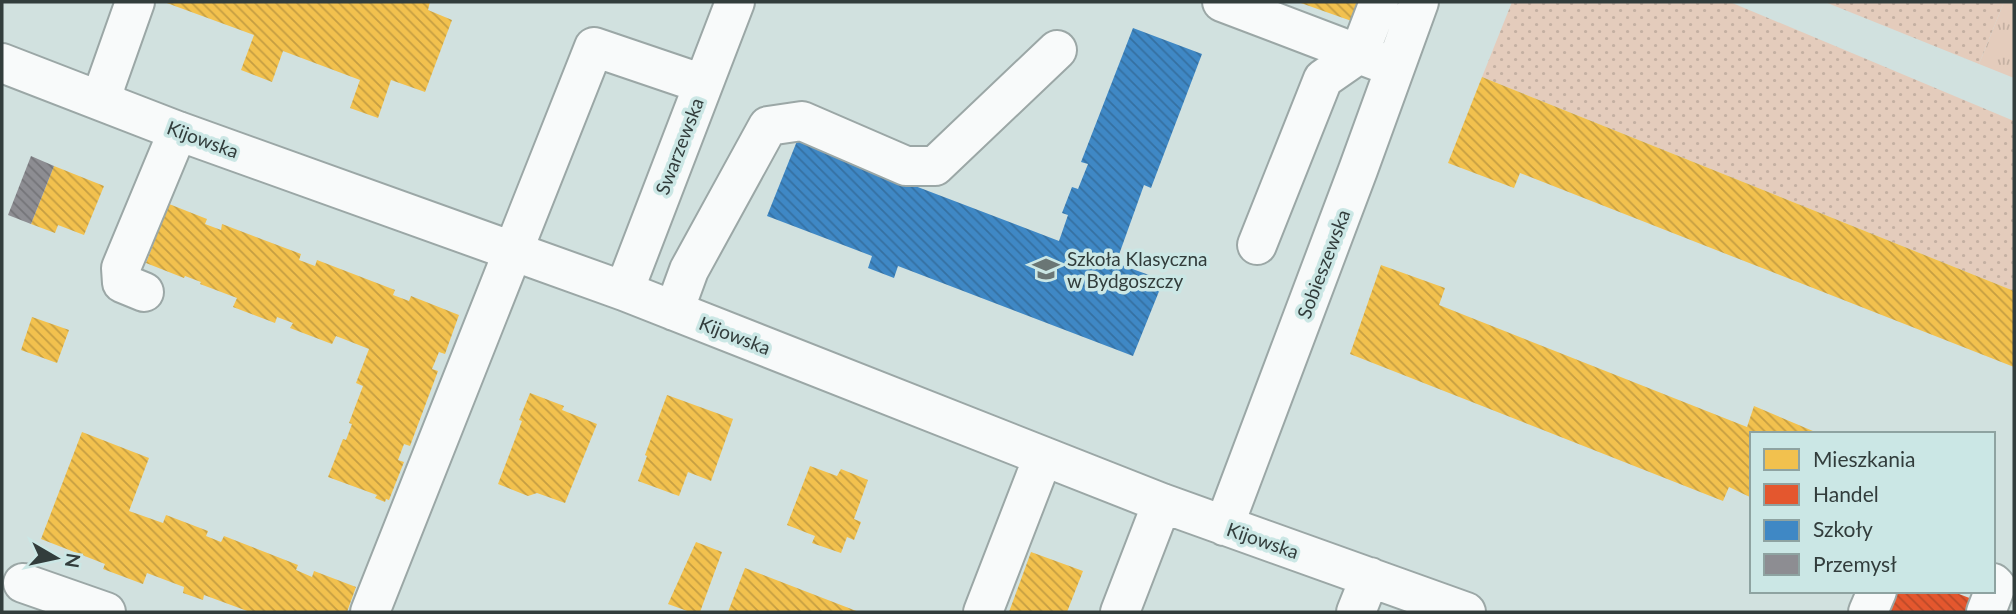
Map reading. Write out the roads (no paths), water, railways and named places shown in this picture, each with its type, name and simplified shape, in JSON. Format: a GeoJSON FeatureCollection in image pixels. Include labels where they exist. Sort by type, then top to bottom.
{"type":"FeatureCollection","features":[{"type":"Feature","properties":{"kind":"street"},"geometry":{"type":"LineString","coordinates":[[104,101],[106,84],[135,2]]}},
{"type":"Feature","properties":{"kind":"street","name":"Swarzewska"},"geometry":{"type":"LineString","coordinates":[[624,291],[735,2]]}},
{"type":"Feature","properties":{"kind":"street"},"geometry":{"type":"LineString","coordinates":[[1222,2],[1395,68]]}},
{"type":"Feature","properties":{"kind":"street"},"geometry":{"type":"LineString","coordinates":[[1257,245],[1323,79],[1359,54],[1380,2]]}},
{"type":"Feature","properties":{"kind":"street","name":"Sobieszewska"},"geometry":{"type":"LineString","coordinates":[[1224,526],[1419,2]]}},
{"type":"Feature","properties":{"kind":"street"},"geometry":{"type":"LineString","coordinates":[[370,612],[594,47],[703,84]]}},
{"type":"Feature","properties":{"kind":"street"},"geometry":{"type":"LineString","coordinates":[[674,311],[689,270],[768,126],[802,121],[906,166],[935,166],[1057,50]]}},
{"type":"Feature","properties":{"kind":"street","name":"Kijowska"},"geometry":{"type":"LineString","coordinates":[[2,63],[178,131],[624,291],[1162,503],[1466,612]]}},
{"type":"Feature","properties":{"kind":"street"},"geometry":{"type":"LineString","coordinates":[[144,292],[122,283],[121,268],[178,131]]}},
{"type":"Feature","properties":{"kind":"street"},"geometry":{"type":"LineString","coordinates":[[983,612],[1044,457]]}},
{"type":"Feature","properties":{"kind":"street"},"geometry":{"type":"LineString","coordinates":[[1120,612],[1162,503]]}},
{"type":"Feature","properties":{"kind":"street"},"geometry":{"type":"LineString","coordinates":[[1356,612],[1370,577]]}},
{"type":"Feature","properties":{"kind":"street"},"geometry":{"type":"LineString","coordinates":[[23,583],[106,612]]}},
{"type":"Feature","properties":{"kind":"street"},"geometry":{"type":"LineString","coordinates":[[1868,612],[1876,593]]}},
{"type":"Feature","properties":{"kind":"street"},"geometry":{"type":"LineString","coordinates":[[1986,612],[1993,593]]}},
{"type":"Feature","properties":{"kind":"place","name":"Szkoła Klasyczna w Bydgoszczy"},"geometry":{"type":"Point","coordinates":[1046,269]}}]}
